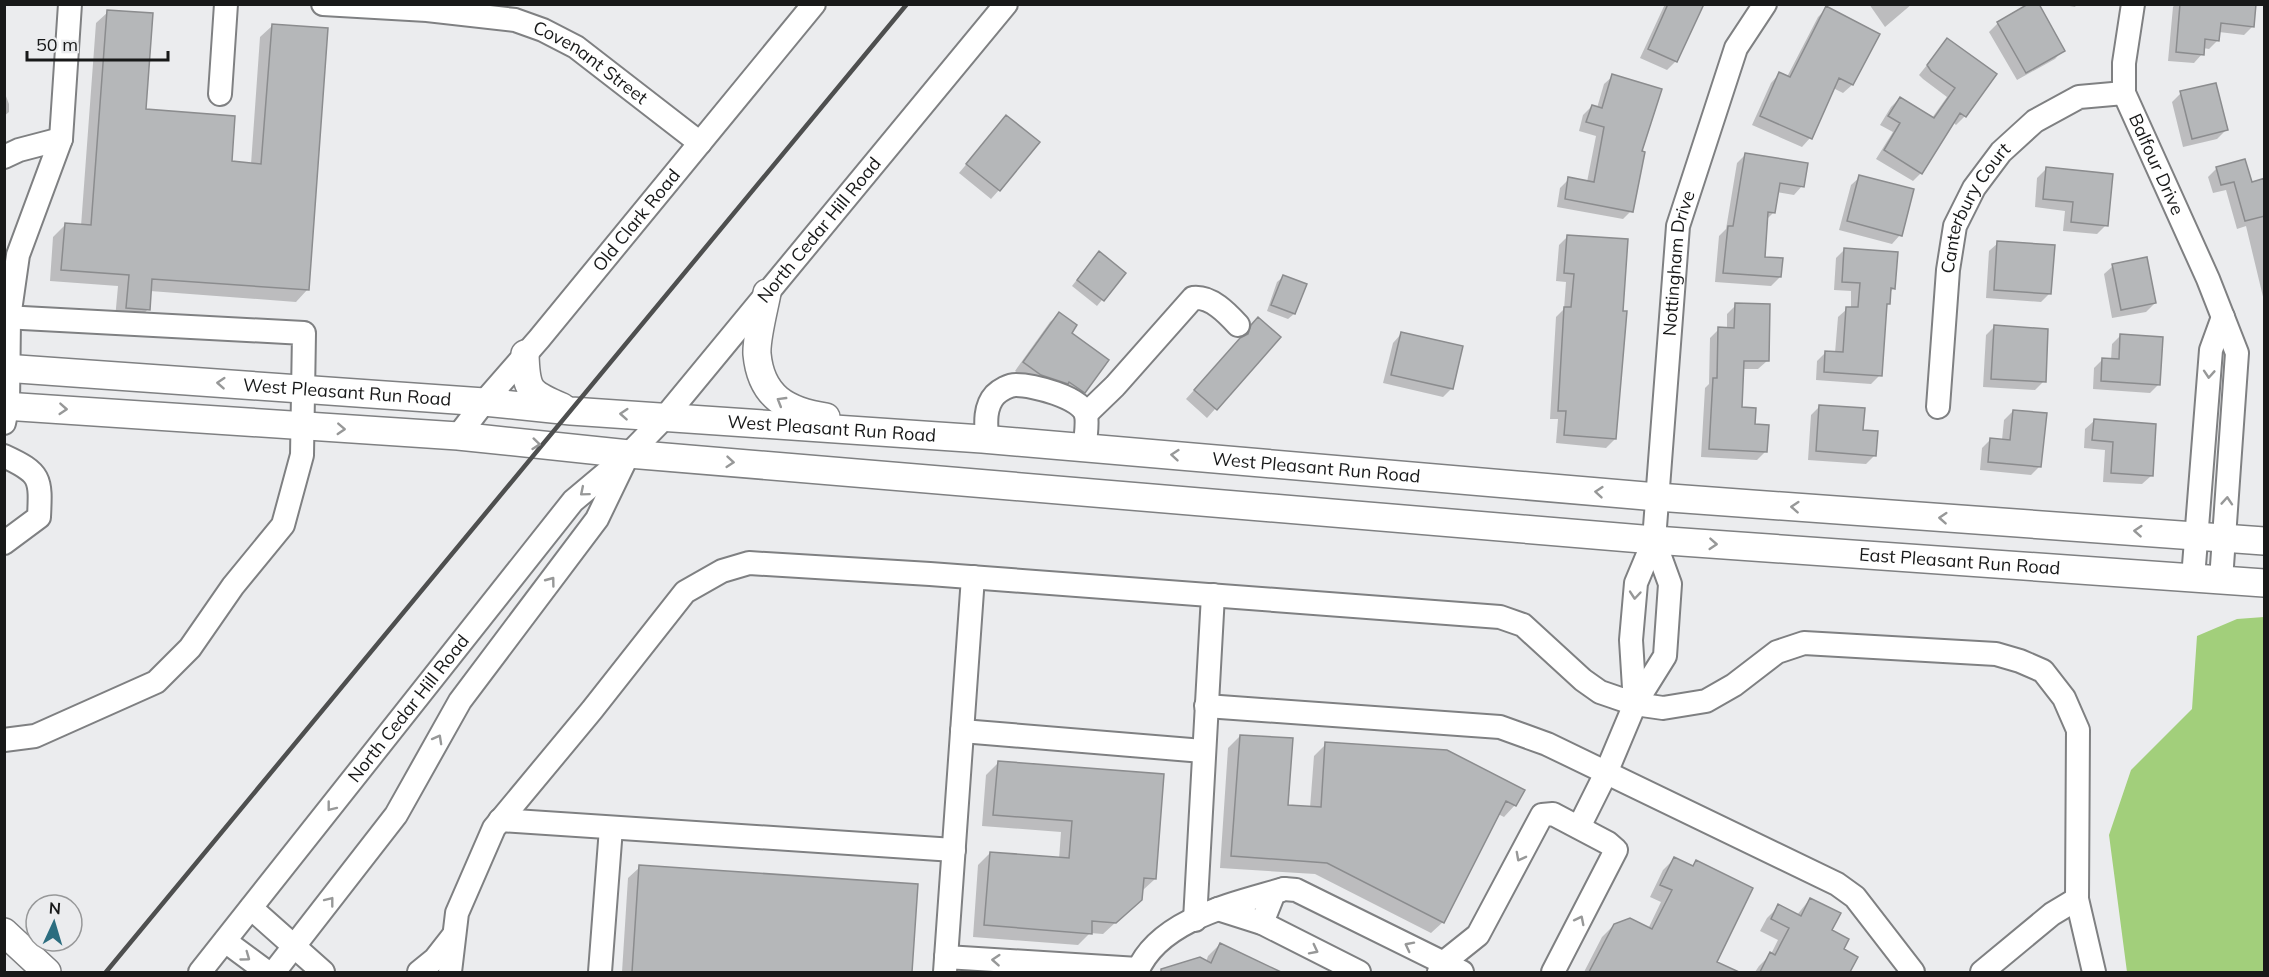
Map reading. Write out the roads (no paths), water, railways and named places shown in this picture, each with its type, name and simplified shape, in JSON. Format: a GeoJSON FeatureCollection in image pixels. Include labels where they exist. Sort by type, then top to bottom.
{"type":"FeatureCollection","features":[{"type":"Feature","properties":{"kind":"main road"},"geometry":{"type":"LineString","coordinates":[[767,293],[757,353],[763,380],[775,399],[808,414],[984,439]]}},
{"type":"Feature","properties":{"kind":"main road"},"geometry":{"type":"LineString","coordinates":[[525,354],[526,382],[537,396],[571,411]]}},
{"type":"Feature","properties":{"kind":"main road","name":"West Pleasant Run Road"},"geometry":{"type":"LineString","coordinates":[[7,368],[484,402],[571,411],[984,439],[1658,497]]}},
{"type":"Feature","properties":{"kind":"main road","name":"West Pleasant Run Road"},"geometry":{"type":"LineString","coordinates":[[6,411],[458,436],[629,454],[1654,540]]}},
{"type":"Feature","properties":{"kind":"main road"},"geometry":{"type":"LineString","coordinates":[[1658,497],[2265,541]]}},
{"type":"Feature","properties":{"kind":"main road","name":"East Pleasant Run Road"},"geometry":{"type":"LineString","coordinates":[[1654,540],[2265,584]]}},
{"type":"Feature","properties":{"kind":"main road"},"geometry":{"type":"LineString","coordinates":[[4,932],[47,972]]}},
{"type":"Feature","properties":{"kind":"street"},"geometry":{"type":"LineString","coordinates":[[6,411],[9,281],[61,139],[70,4]]}},
{"type":"Feature","properties":{"kind":"street"},"geometry":{"type":"LineString","coordinates":[[220,94],[226,4]]}},
{"type":"Feature","properties":{"kind":"street","name":"Covenant Street"},"geometry":{"type":"LineString","coordinates":[[323,4],[442,8],[515,20],[543,30],[576,46],[700,143]]}},
{"type":"Feature","properties":{"kind":"street","name":"Old Clark Road"},"geometry":{"type":"LineString","coordinates":[[458,436],[814,4]]}},
{"type":"Feature","properties":{"kind":"street","name":"North Cedar Hill Road"},"geometry":{"type":"LineString","coordinates":[[200,972],[573,501],[629,454],[665,417],[1006,4]]}},
{"type":"Feature","properties":{"kind":"street","name":"Nottingham Drive"},"geometry":{"type":"LineString","coordinates":[[1654,540],[1678,226],[1736,48],[1765,4]]}},
{"type":"Feature","properties":{"kind":"street","name":"Balfour Drive"},"geometry":{"type":"LineString","coordinates":[[2133,4],[2124,63],[2124,93],[2208,279],[2237,353],[2221,580]]}},
{"type":"Feature","properties":{"kind":"street","name":"Canterbury Court"},"geometry":{"type":"LineString","coordinates":[[1938,407],[1948,270],[1955,226],[1974,188],[2001,152],[2035,121],[2079,97],[2124,93]]}},
{"type":"Feature","properties":{"kind":"street"},"geometry":{"type":"LineString","coordinates":[[4,157],[19,150],[61,139]]}},
{"type":"Feature","properties":{"kind":"street"},"geometry":{"type":"LineString","coordinates":[[1086,414],[1115,386],[1193,298],[1201,297],[1226,311],[1238,325]]}},
{"type":"Feature","properties":{"kind":"street"},"geometry":{"type":"LineString","coordinates":[[2193,578],[2211,350],[2223,317]]}},
{"type":"Feature","properties":{"kind":"street"},"geometry":{"type":"LineString","coordinates":[[4,740],[35,736],[156,682],[190,648],[233,586],[284,525],[302,455],[304,333],[7,318]]}},
{"type":"Feature","properties":{"kind":"street"},"geometry":{"type":"LineString","coordinates":[[984,439],[986,417],[994,396],[1004,388],[1016,385],[1061,395],[1077,402],[1086,414],[1085,447]]}},
{"type":"Feature","properties":{"kind":"street","name":"North Cedar Hill Road"},"geometry":{"type":"LineString","coordinates":[[274,972],[396,815],[460,701],[597,519],[629,454]]}},
{"type":"Feature","properties":{"kind":"street"},"geometry":{"type":"LineString","coordinates":[[4,456],[25,465],[38,477],[40,493],[39,517],[4,543]]}},
{"type":"Feature","properties":{"kind":"street"},"geometry":{"type":"LineString","coordinates":[[1635,704],[1631,640],[1636,583],[1654,540]]}},
{"type":"Feature","properties":{"kind":"street"},"geometry":{"type":"LineString","coordinates":[[1579,827],[1606,773],[1635,704],[1665,656],[1670,584],[1654,540]]}},
{"type":"Feature","properties":{"kind":"street"},"geometry":{"type":"LineString","coordinates":[[450,972],[457,913],[494,828],[592,710],[685,592],[722,571],[749,563],[810,565],[1500,617],[1523,625],[1583,680],[1600,692],[1635,704],[1663,708],[1706,701],[1734,685],[1777,652],[1804,643],[1996,654],[2020,661],[2043,671],[2064,698],[2078,730],[2077,899],[2094,972]]}},
{"type":"Feature","properties":{"kind":"street"},"geometry":{"type":"LineString","coordinates":[[973,577],[946,965],[1138,971],[1150,952],[1184,923],[1218,909],[1284,890],[1296,890],[1448,969],[1478,935],[1542,815],[1553,814],[1608,843],[1616,850],[1553,972]]}},
{"type":"Feature","properties":{"kind":"street"},"geometry":{"type":"LineString","coordinates":[[1195,920],[1213,595]]}},
{"type":"Feature","properties":{"kind":"street"},"geometry":{"type":"LineString","coordinates":[[1206,706],[1500,727],[1547,744],[1837,884],[1856,897],[1913,972]]}},
{"type":"Feature","properties":{"kind":"street"},"geometry":{"type":"LineString","coordinates":[[962,731],[1203,751]]}},
{"type":"Feature","properties":{"kind":"street"},"geometry":{"type":"LineString","coordinates":[[500,820],[954,850]]}},
{"type":"Feature","properties":{"kind":"street"},"geometry":{"type":"LineString","coordinates":[[600,972],[610,828]]}},
{"type":"Feature","properties":{"kind":"street"},"geometry":{"type":"LineString","coordinates":[[1262,923],[1274,894],[1284,890]]}},
{"type":"Feature","properties":{"kind":"street"},"geometry":{"type":"LineString","coordinates":[[1982,972],[2052,914],[2077,899]]}},
{"type":"Feature","properties":{"kind":"street"},"geometry":{"type":"LineString","coordinates":[[251,908],[323,972]]}},
{"type":"Feature","properties":{"kind":"street"},"geometry":{"type":"LineString","coordinates":[[1218,909],[1262,923],[1359,972]]}},
{"type":"Feature","properties":{"kind":"street"},"geometry":{"type":"LineString","coordinates":[[419,972],[435,959],[454,935]]}},
{"type":"Feature","properties":{"kind":"street"},"geometry":{"type":"LineString","coordinates":[[225,941],[267,972]]}},
{"type":"Feature","properties":{"kind":"railway"},"geometry":{"type":"LineString","coordinates":[[106,972],[907,4]]}}]}
